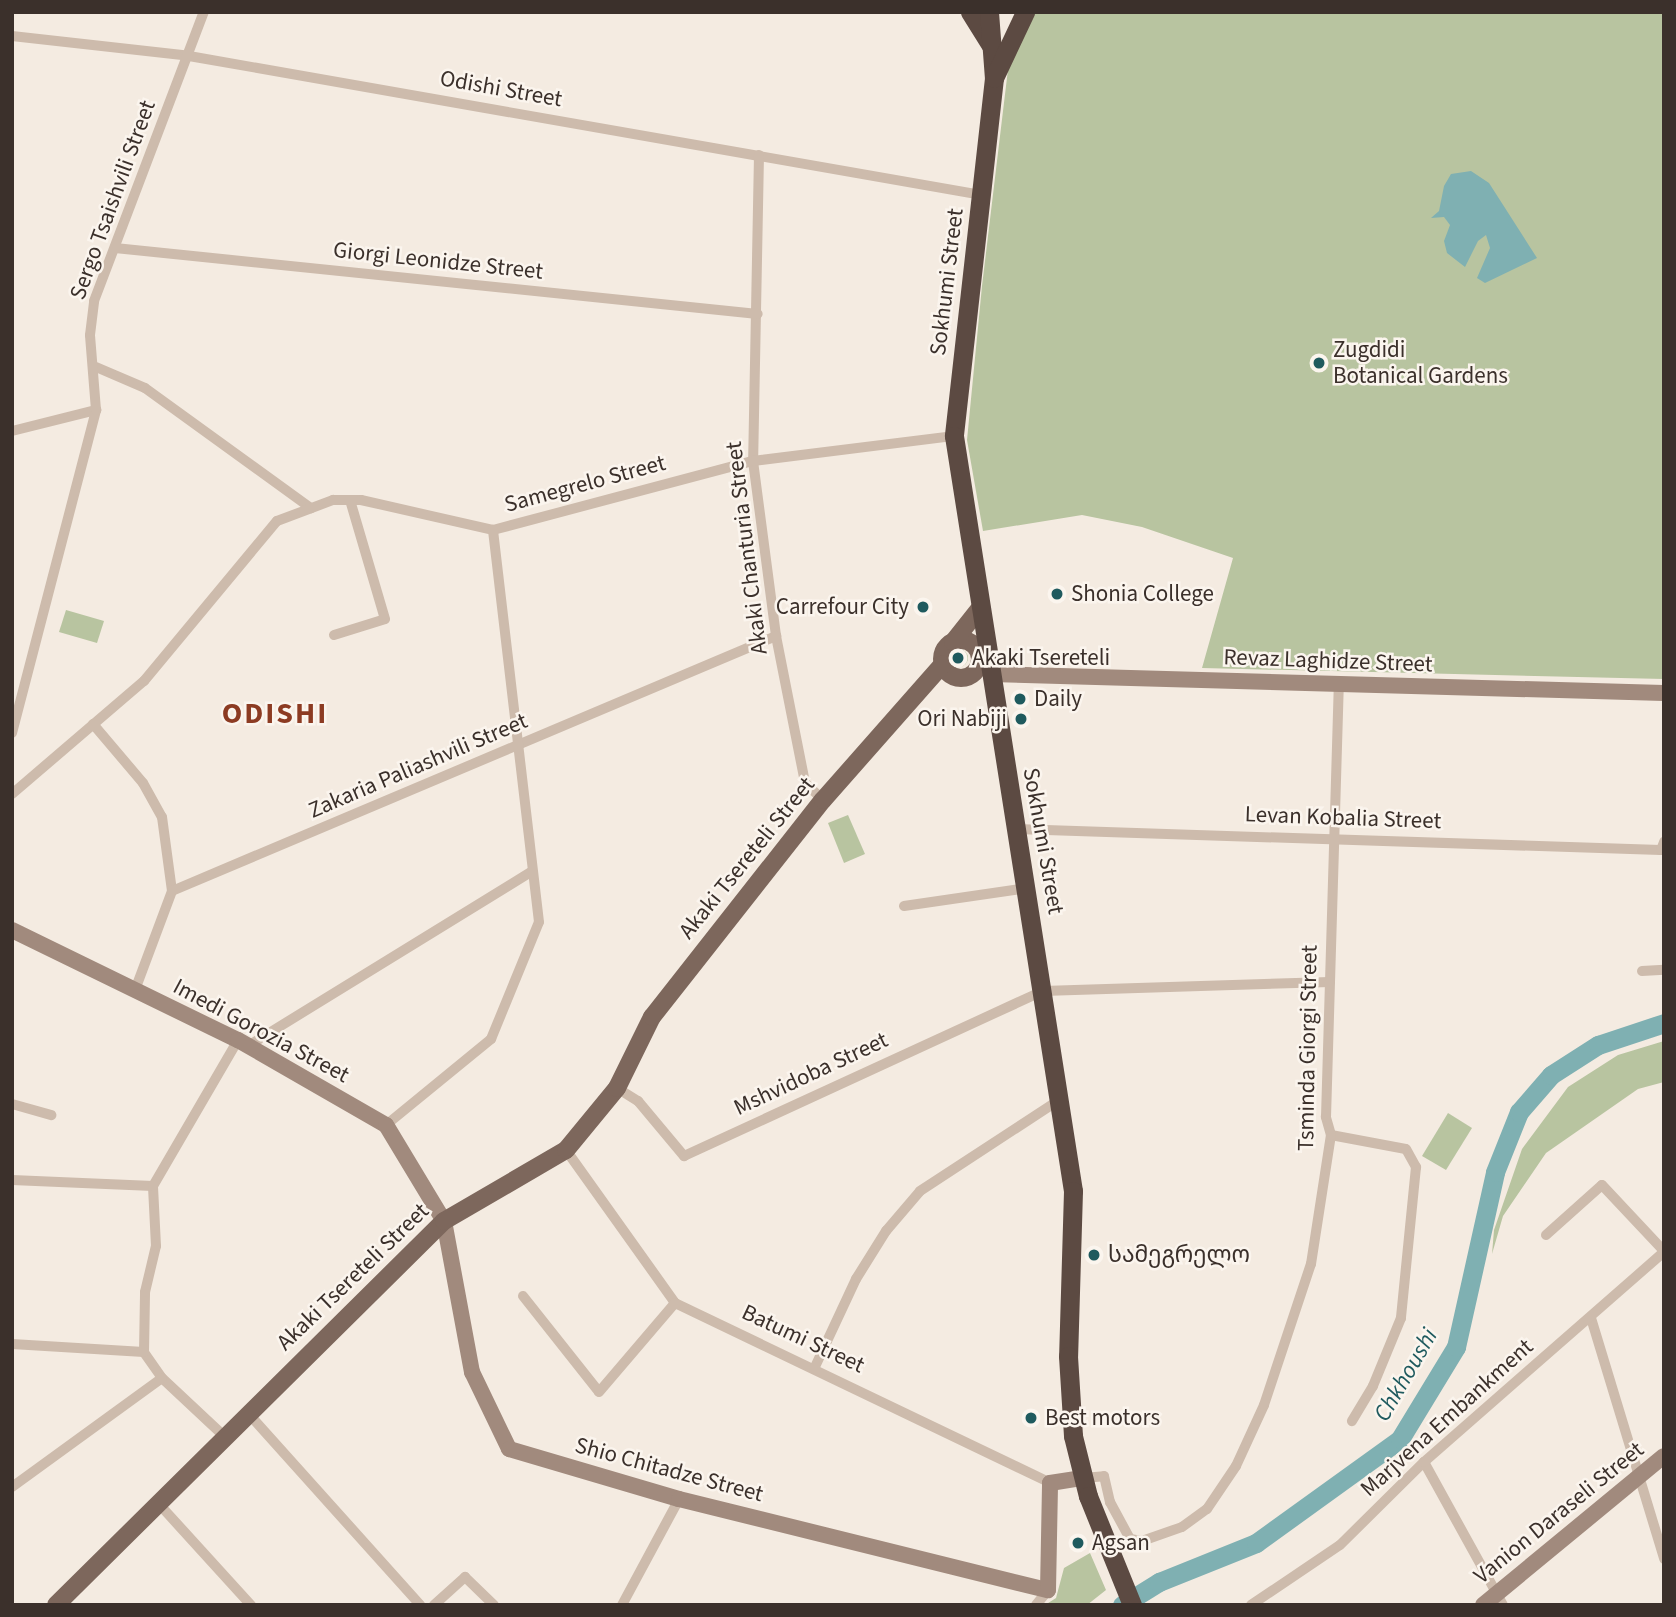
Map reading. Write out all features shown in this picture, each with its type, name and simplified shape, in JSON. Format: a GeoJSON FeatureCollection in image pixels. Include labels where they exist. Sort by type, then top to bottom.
{"type":"FeatureCollection","features":[{"type":"Feature","properties":{"kind":"highway"},"geometry":{"type":"LineString","coordinates":[[970,12],[1000,46]]}},
{"type":"Feature","properties":{"kind":"highway"},"geometry":{"type":"LineString","coordinates":[[989,12],[1000,46]]}},
{"type":"Feature","properties":{"kind":"highway"},"geometry":{"type":"LineString","coordinates":[[1000,46],[1014,12]]}},
{"type":"Feature","properties":{"kind":"highway"},"geometry":{"type":"LineString","coordinates":[[1000,46],[1025,12]]}},
{"type":"Feature","properties":{"kind":"highway","name":"Sokhumi Street"},"geometry":{"type":"LineString","coordinates":[[1000,46],[994,78],[954,436],[980,608],[981,648],[992,682],[1014,829],[1028,888],[1073,1191],[1070,1407],[1085,1487],[1132,1605]]}},
{"type":"Feature","properties":{"kind":"main road"},"geometry":{"type":"LineString","coordinates":[[963,677],[943,664],[942,655],[980,608]]}},
{"type":"Feature","properties":{"kind":"main road"},"geometry":{"type":"LineString","coordinates":[[953,642],[981,648],[978,666],[963,677]]}},
{"type":"Feature","properties":{"kind":"main road","name":"Akaki Tsereteli Street"},"geometry":{"type":"LineString","coordinates":[[56,1605],[444,1221],[566,1150],[617,1088],[652,1017],[823,800],[943,664]]}},
{"type":"Feature","properties":{"kind":"main road"},"geometry":{"type":"LineString","coordinates":[[914,696],[937,683],[963,677],[992,682]]}},
{"type":"Feature","properties":{"kind":"main road"},"geometry":{"type":"LineString","coordinates":[[937,683],[992,682]]}},
{"type":"Feature","properties":{"kind":"street","name":"Sergo Tsaishvili Street"},"geometry":{"type":"LineString","coordinates":[[12,733],[96,410],[96,367],[90,335],[94,300],[204,12]]}},
{"type":"Feature","properties":{"kind":"street","name":"Odishi Street"},"geometry":{"type":"LineString","coordinates":[[12,36],[188,56],[981,195]]}},
{"type":"Feature","properties":{"kind":"street","name":"Akaki Chanturia Street"},"geometry":{"type":"LineString","coordinates":[[758,155],[758,314],[753,461],[776,636],[805,783],[823,800]]}},
{"type":"Feature","properties":{"kind":"street","name":"Giorgi Leonidze Street"},"geometry":{"type":"LineString","coordinates":[[115,248],[758,314]]}},
{"type":"Feature","properties":{"kind":"street"},"geometry":{"type":"LineString","coordinates":[[96,367],[145,388],[311,508]]}},
{"type":"Feature","properties":{"kind":"street"},"geometry":{"type":"LineString","coordinates":[[12,431],[96,410]]}},
{"type":"Feature","properties":{"kind":"street","name":"Samegrelo Street"},"geometry":{"type":"LineString","coordinates":[[12,794],[144,681],[277,521],[311,508],[333,500],[350,500],[493,530],[753,461],[954,436]]}},
{"type":"Feature","properties":{"kind":"street"},"geometry":{"type":"LineString","coordinates":[[334,635],[385,619],[350,500]]}},
{"type":"Feature","properties":{"kind":"street"},"geometry":{"type":"LineString","coordinates":[[386,1125],[491,1039],[539,922],[515,748],[493,530]]}},
{"type":"Feature","properties":{"kind":"street","name":"Zakaria Paliashvili Street"},"geometry":{"type":"LineString","coordinates":[[172,891],[776,636]]}},
{"type":"Feature","properties":{"kind":"street","name":"Revaz Laghidze Street"},"geometry":{"type":"LineString","coordinates":[[992,682],[1339,685],[1664,693]]}},
{"type":"Feature","properties":{"kind":"street","name":"Tsminda Giorgi Street"},"geometry":{"type":"LineString","coordinates":[[1085,1487],[1104,1476],[1110,1502],[1130,1539],[1142,1541],[1182,1527],[1207,1509],[1236,1466],[1277,1367],[1311,1264],[1331,1135],[1326,1117],[1337,839],[1339,685]]}},
{"type":"Feature","properties":{"kind":"street"},"geometry":{"type":"LineString","coordinates":[[93,724],[143,783],[162,817],[172,891],[135,990]]}},
{"type":"Feature","properties":{"kind":"street","name":"Levan Kobalia Street"},"geometry":{"type":"LineString","coordinates":[[1014,829],[1661,850],[1664,842]]}},
{"type":"Feature","properties":{"kind":"street"},"geometry":{"type":"LineString","coordinates":[[225,1437],[162,1378],[144,1352],[145,1292],[156,1246],[153,1186],[243,1043],[531,872]]}},
{"type":"Feature","properties":{"kind":"street"},"geometry":{"type":"LineString","coordinates":[[904,906],[1028,888]]}},
{"type":"Feature","properties":{"kind":"street","name":"Imedi Gorozia Street"},"geometry":{"type":"LineString","coordinates":[[12,930],[243,1043],[386,1125],[444,1221]]}},
{"type":"Feature","properties":{"kind":"street"},"geometry":{"type":"LineString","coordinates":[[1642,971],[1664,970]]}},
{"type":"Feature","properties":{"kind":"street"},"geometry":{"type":"LineString","coordinates":[[1043,991],[1330,982]]}},
{"type":"Feature","properties":{"kind":"street","name":"Mshvidoba Street"},"geometry":{"type":"LineString","coordinates":[[617,1088],[638,1101],[684,1156],[1043,991]]}},
{"type":"Feature","properties":{"kind":"street"},"geometry":{"type":"LineString","coordinates":[[814,1368],[856,1279],[886,1231],[920,1191],[1059,1100]]}},
{"type":"Feature","properties":{"kind":"street"},"geometry":{"type":"LineString","coordinates":[[12,1104],[51,1115]]}},
{"type":"Feature","properties":{"kind":"street"},"geometry":{"type":"LineString","coordinates":[[1331,1135],[1406,1149],[1416,1167],[1401,1318],[1373,1386],[1352,1421]]}},
{"type":"Feature","properties":{"kind":"street","name":"Batumi Street"},"geometry":{"type":"LineString","coordinates":[[566,1150],[675,1303],[1050,1483]]}},
{"type":"Feature","properties":{"kind":"street"},"geometry":{"type":"LineString","coordinates":[[12,1180],[153,1186]]}},
{"type":"Feature","properties":{"kind":"street"},"geometry":{"type":"LineString","coordinates":[[1546,1235],[1602,1185],[1664,1252]]}},
{"type":"Feature","properties":{"kind":"street","name":"Shio Chitadze Street"},"geometry":{"type":"LineString","coordinates":[[444,1221],[472,1372],[509,1449],[679,1499],[1048,1590]]}},
{"type":"Feature","properties":{"kind":"street","name":"Marjvena Embankment"},"geometry":{"type":"LineString","coordinates":[[1251,1605],[1340,1545],[1424,1462],[1664,1252]]}},
{"type":"Feature","properties":{"kind":"street"},"geometry":{"type":"LineString","coordinates":[[523,1296],[598,1392],[675,1303]]}},
{"type":"Feature","properties":{"kind":"street"},"geometry":{"type":"LineString","coordinates":[[1591,1318],[1640,1472],[1664,1559]]}},
{"type":"Feature","properties":{"kind":"street"},"geometry":{"type":"LineString","coordinates":[[13,1345],[144,1352]]}},
{"type":"Feature","properties":{"kind":"street"},"geometry":{"type":"LineString","coordinates":[[12,1487],[162,1378]]}},
{"type":"Feature","properties":{"kind":"street"},"geometry":{"type":"LineString","coordinates":[[248,1413],[420,1605]]}},
{"type":"Feature","properties":{"kind":"street","name":"Vanion Daraseli Street"},"geometry":{"type":"LineString","coordinates":[[1483,1605],[1500,1599],[1640,1472],[1664,1456]]}},
{"type":"Feature","properties":{"kind":"street"},"geometry":{"type":"LineString","coordinates":[[1424,1462],[1500,1599]]}},
{"type":"Feature","properties":{"kind":"street"},"geometry":{"type":"LineString","coordinates":[[1037,1605],[1048,1590],[1050,1483],[1085,1487]]}},
{"type":"Feature","properties":{"kind":"street"},"geometry":{"type":"LineString","coordinates":[[622,1605],[679,1499]]}},
{"type":"Feature","properties":{"kind":"street"},"geometry":{"type":"LineString","coordinates":[[159,1504],[251,1605]]}},
{"type":"Feature","properties":{"kind":"street"},"geometry":{"type":"LineString","coordinates":[[434,1605],[465,1577],[494,1605]]}},
{"type":"Feature","properties":{"kind":"green space","name":"Zugdidi Botanical Gardens"},"geometry":{"type":"Polygon","coordinates":[[[1034,12],[1664,12],[1664,679],[1202,668],[1233,558],[1142,527],[1082,515],[983,531],[967,440],[982,286],[1009,61],[1034,12]]]}},
{"type":"Feature","properties":{"kind":"green space"},"geometry":{"type":"Polygon","coordinates":[[[66,610],[104,621],[97,643],[59,632],[66,610]]]}},
{"type":"Feature","properties":{"kind":"green space"},"geometry":{"type":"Polygon","coordinates":[[[955,649],[963,649],[968,658],[966,665],[955,667],[950,662],[950,654],[955,649]]]}},
{"type":"Feature","properties":{"kind":"green space"},"geometry":{"type":"Polygon","coordinates":[[[848,815],[865,854],[844,863],[828,823],[848,815]]]}},
{"type":"Feature","properties":{"kind":"green space"},"geometry":{"type":"Polygon","coordinates":[[[1664,1041],[1664,1082],[1638,1089],[1546,1153],[1503,1216],[1492,1254],[1494,1230],[1522,1149],[1568,1087],[1618,1055],[1664,1041]]]}},
{"type":"Feature","properties":{"kind":"green space"},"geometry":{"type":"Polygon","coordinates":[[[1448,1113],[1472,1128],[1446,1170],[1422,1156],[1448,1113]]]}},
{"type":"Feature","properties":{"kind":"green space"},"geometry":{"type":"Polygon","coordinates":[[[1090,1553],[1106,1590],[1087,1605],[1045,1605],[1056,1598],[1064,1568],[1090,1553]]]}},
{"type":"Feature","properties":{"kind":"water"},"geometry":{"type":"Polygon","coordinates":[[[1471,171],[1489,183],[1537,258],[1485,283],[1477,278],[1490,248],[1486,235],[1478,241],[1465,267],[1447,253],[1444,241],[1450,225],[1444,217],[1431,218],[1439,211],[1444,186],[1451,174],[1471,171]]]}},
{"type":"Feature","properties":{"kind":"waterway","name":"Chkhoushi"},"geometry":{"type":"LineString","coordinates":[[1122,1605],[1159,1582],[1256,1543],[1400,1439],[1456,1347],[1495,1172],[1519,1112],[1551,1075],[1598,1045],[1664,1023]]}},
{"type":"Feature","properties":{"kind":"place","name":"Zugdidi Botanical Gardens"},"geometry":{"type":"Point","coordinates":[1319,363]}},
{"type":"Feature","properties":{"kind":"place","name":"Shonia College"},"geometry":{"type":"Point","coordinates":[1057,594]}},
{"type":"Feature","properties":{"kind":"place","name":"Carrefour City"},"geometry":{"type":"Point","coordinates":[923,607]}},
{"type":"Feature","properties":{"kind":"place","name":"Akaki Tsereteli"},"geometry":{"type":"Point","coordinates":[958,658]}},
{"type":"Feature","properties":{"kind":"place","name":"Daily"},"geometry":{"type":"Point","coordinates":[1020,699]}},
{"type":"Feature","properties":{"kind":"place","name":"Ori Nabiji"},"geometry":{"type":"Point","coordinates":[1021,719]}},
{"type":"Feature","properties":{"kind":"place","name":"სამეგრელო"},"geometry":{"type":"Point","coordinates":[1094,1255]}},
{"type":"Feature","properties":{"kind":"place","name":"Best motors"},"geometry":{"type":"Point","coordinates":[1031,1418]}},
{"type":"Feature","properties":{"kind":"place","name":"Agsan"},"geometry":{"type":"Point","coordinates":[1078,1543]}},
{"type":"Feature","properties":{"kind":"district","name":"ODISHI"},"geometry":{"type":"Point","coordinates":[275,714]}}]}
